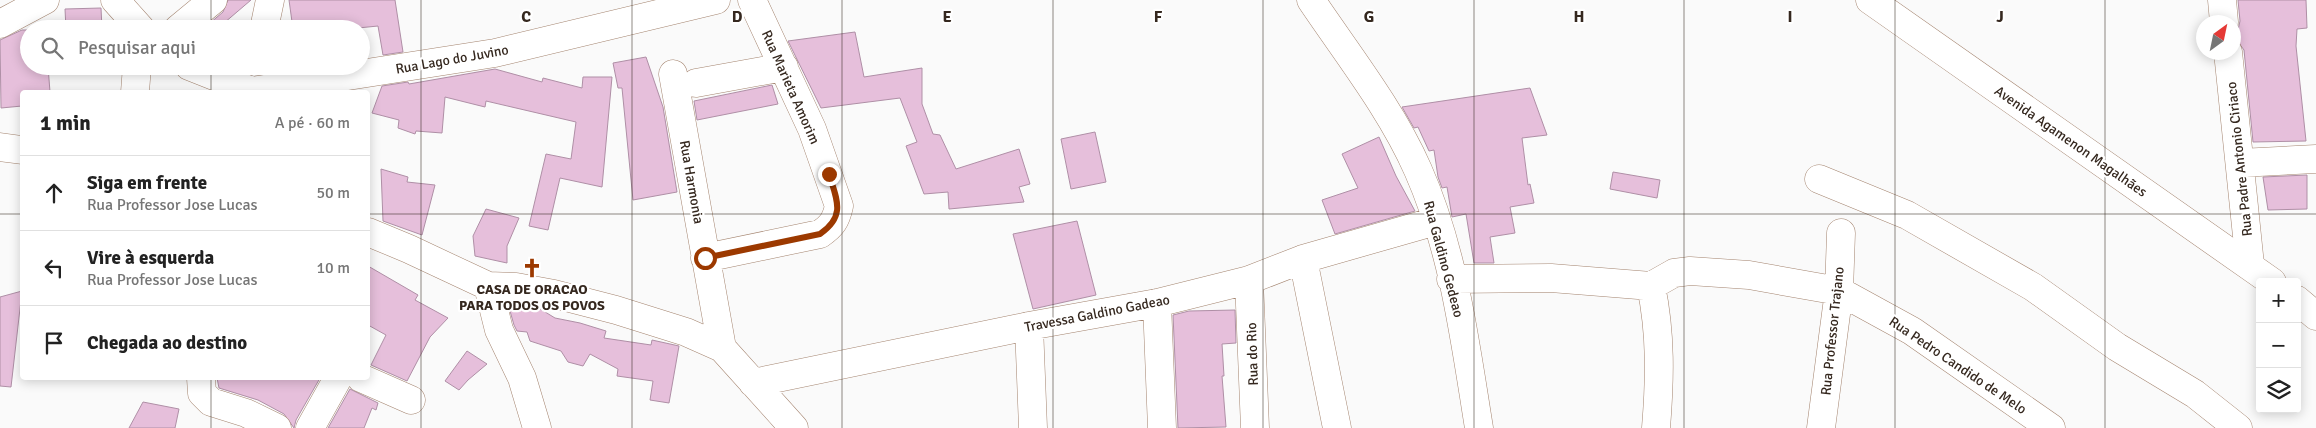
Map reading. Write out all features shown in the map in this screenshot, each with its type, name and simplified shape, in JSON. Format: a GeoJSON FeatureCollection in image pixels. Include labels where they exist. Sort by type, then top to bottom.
{"type":"FeatureCollection","features":[{"type":"Feature","properties":{"kind":"street"},"geometry":{"type":"LineString","coordinates":[[0,24],[45,0]]}},
{"type":"Feature","properties":{"kind":"street"},"geometry":{"type":"LineString","coordinates":[[115,0],[133,20]]}},
{"type":"Feature","properties":{"kind":"street"},"geometry":{"type":"LineString","coordinates":[[189,20],[213,0]]}},
{"type":"Feature","properties":{"kind":"street"},"geometry":{"type":"LineString","coordinates":[[266,20],[270,0]]}},
{"type":"Feature","properties":{"kind":"street","name":"Rua Lago do Juvino"},"geometry":{"type":"LineString","coordinates":[[370,68],[495,52],[716,0]]}},
{"type":"Feature","properties":{"kind":"street","name":"Rua Marieta Amorim"},"geometry":{"type":"LineString","coordinates":[[705,258],[820,234],[830,227],[836,217],[839,206],[829,174],[784,67],[752,0]]}},
{"type":"Feature","properties":{"kind":"street","name":"Rua Galdino Gedeao"},"geometry":{"type":"LineString","coordinates":[[1311,0],[1379,101],[1418,170],[1436,221],[1451,279],[1463,330],[1479,428]]}},
{"type":"Feature","properties":{"kind":"street","name":"Avenida Agamenon Magalhães"},"geometry":{"type":"LineString","coordinates":[[1870,0],[2267,278]]}},
{"type":"Feature","properties":{"kind":"street"},"geometry":{"type":"LineString","coordinates":[[2222,0],[2223,15]]}},
{"type":"Feature","properties":{"kind":"street","name":"Rua Padre Antonio Ciriaco"},"geometry":{"type":"LineString","coordinates":[[2229,60],[2250,265]]}},
{"type":"Feature","properties":{"kind":"street","name":"Rua Harmonia"},"geometry":{"type":"LineString","coordinates":[[722,348],[705,258],[684,79],[784,67]]}},
{"type":"Feature","properties":{"kind":"street"},"geometry":{"type":"LineString","coordinates":[[135,90],[136,75]]}},
{"type":"Feature","properties":{"kind":"street","name":"Rua Lago do Juvino"},"geometry":{"type":"LineString","coordinates":[[223,75],[253,83],[315,75]]}},
{"type":"Feature","properties":{"kind":"street"},"geometry":{"type":"LineString","coordinates":[[0,147],[20,150]]}},
{"type":"Feature","properties":{"kind":"street"},"geometry":{"type":"LineString","coordinates":[[2240,163],[2316,159]]}},
{"type":"Feature","properties":{"kind":"street"},"geometry":{"type":"LineString","coordinates":[[1819,179],[1907,215],[2033,287],[2117,347],[2195,394],[2238,428]]}},
{"type":"Feature","properties":{"kind":"street","name":"Travessa Galdino Gadeao"},"geometry":{"type":"LineString","coordinates":[[753,383],[1029,326],[1156,303],[1249,280],[1303,259],[1436,221]]}},
{"type":"Feature","properties":{"kind":"street"},"geometry":{"type":"LineString","coordinates":[[370,233],[488,286],[554,294],[616,310],[686,332],[722,348],[794,428]]}},
{"type":"Feature","properties":{"kind":"street","name":"Rua Professor Trajano"},"geometry":{"type":"LineString","coordinates":[[1821,428],[1839,290],[1841,233]]}},
{"type":"Feature","properties":{"kind":"street"},"geometry":{"type":"LineString","coordinates":[[1303,259],[1337,428]]}},
{"type":"Feature","properties":{"kind":"street","name":"Rua Pedro Candido de Melo"},"geometry":{"type":"LineString","coordinates":[[1651,286],[1674,273],[1690,271],[1748,275],[1839,290],[1912,331],[2052,428]]}},
{"type":"Feature","properties":{"kind":"street"},"geometry":{"type":"LineString","coordinates":[[1451,279],[1551,278],[1651,286],[1657,313],[1661,372],[1656,428]]}},
{"type":"Feature","properties":{"kind":"street","name":"Rua do Rio"},"geometry":{"type":"LineString","coordinates":[[1249,280],[1254,428]]}},
{"type":"Feature","properties":{"kind":"street"},"geometry":{"type":"LineString","coordinates":[[488,286],[499,330],[522,378],[537,428]]}},
{"type":"Feature","properties":{"kind":"street"},"geometry":{"type":"LineString","coordinates":[[1156,303],[1162,428]]}},
{"type":"Feature","properties":{"kind":"street"},"geometry":{"type":"LineString","coordinates":[[2301,303],[2316,316]]}},
{"type":"Feature","properties":{"kind":"street"},"geometry":{"type":"LineString","coordinates":[[1029,326],[1033,428]]}},
{"type":"Feature","properties":{"kind":"street"},"geometry":{"type":"LineString","coordinates":[[201,380],[202,393],[211,402],[246,413],[277,428]]}},
{"type":"Feature","properties":{"kind":"street"},"geometry":{"type":"LineString","coordinates":[[310,428],[337,380]]}},
{"type":"Feature","properties":{"kind":"street"},"geometry":{"type":"LineString","coordinates":[[365,380],[410,400]]}},
{"type":"Feature","properties":{"kind":"building"},"geometry":{"type":"Polygon","coordinates":[[[228,0],[251,0],[228,20],[214,20],[223,12],[228,0]]]}},
{"type":"Feature","properties":{"kind":"building"},"geometry":{"type":"Polygon","coordinates":[[[289,0],[395,0],[403,52],[383,55],[378,26],[370,27],[370,20],[292,20],[289,0]]]}},
{"type":"Feature","properties":{"kind":"building"},"geometry":{"type":"Polygon","coordinates":[[[2238,0],[2306,0],[2307,28],[2297,29],[2296,46],[2306,141],[2253,142],[2244,50],[2241,46],[2241,15],[2239,15],[2238,0]]]}},
{"type":"Feature","properties":{"kind":"building"},"geometry":{"type":"Polygon","coordinates":[[[101,8],[102,20],[66,20],[65,9],[101,8]]]}},
{"type":"Feature","properties":{"kind":"building"},"geometry":{"type":"Polygon","coordinates":[[[20,31],[20,75],[49,75],[50,90],[20,90],[20,106],[1,108],[0,40],[20,31]]]}},
{"type":"Feature","properties":{"kind":"building"},"geometry":{"type":"Polygon","coordinates":[[[855,32],[864,77],[922,68],[922,104],[933,134],[940,135],[956,169],[1019,149],[1030,184],[1019,187],[1024,202],[949,209],[948,192],[924,194],[906,146],[917,142],[900,98],[821,108],[788,41],[855,32]]]}},
{"type":"Feature","properties":{"kind":"building"},"geometry":{"type":"Polygon","coordinates":[[[646,57],[663,107],[677,192],[633,200],[622,88],[618,88],[613,63],[646,57]]]}},
{"type":"Feature","properties":{"kind":"building"},"geometry":{"type":"Polygon","coordinates":[[[495,69],[542,82],[543,78],[582,88],[583,77],[612,77],[602,187],[560,178],[548,230],[529,226],[546,154],[571,159],[576,122],[486,101],[485,107],[445,97],[442,133],[416,131],[415,134],[398,128],[399,120],[372,113],[382,86],[408,82],[409,84],[495,69]]]}},
{"type":"Feature","properties":{"kind":"building"},"geometry":{"type":"Polygon","coordinates":[[[772,85],[778,104],[697,120],[694,101],[772,85]]]}},
{"type":"Feature","properties":{"kind":"building"},"geometry":{"type":"Polygon","coordinates":[[[1530,88],[1547,135],[1522,138],[1528,185],[1530,184],[1534,203],[1510,207],[1515,233],[1490,237],[1494,263],[1474,263],[1466,214],[1452,217],[1447,187],[1442,188],[1438,177],[1434,150],[1429,151],[1418,127],[1414,128],[1402,107],[1530,88]]]}},
{"type":"Feature","properties":{"kind":"building"},"geometry":{"type":"Polygon","coordinates":[[[1095,132],[1106,182],[1071,189],[1061,139],[1095,132]]]}},
{"type":"Feature","properties":{"kind":"building"},"geometry":{"type":"Polygon","coordinates":[[[1379,137],[1396,176],[1415,211],[1335,234],[1322,200],[1358,188],[1342,154],[1379,137]]]}},
{"type":"Feature","properties":{"kind":"building"},"geometry":{"type":"Polygon","coordinates":[[[381,169],[408,177],[407,182],[435,185],[422,235],[383,221],[381,169]]]}},
{"type":"Feature","properties":{"kind":"building"},"geometry":{"type":"Polygon","coordinates":[[[1613,172],[1660,180],[1657,198],[1610,189],[1613,172]]]}},
{"type":"Feature","properties":{"kind":"building"},"geometry":{"type":"Polygon","coordinates":[[[2307,175],[2307,209],[2268,210],[2263,177],[2307,175]]]}},
{"type":"Feature","properties":{"kind":"building"},"geometry":{"type":"Polygon","coordinates":[[[486,209],[519,218],[507,246],[507,263],[475,256],[473,236],[486,209]]]}},
{"type":"Feature","properties":{"kind":"building"},"geometry":{"type":"Polygon","coordinates":[[[1077,221],[1096,295],[1033,309],[1013,234],[1077,221]]]}},
{"type":"Feature","properties":{"kind":"building"},"geometry":{"type":"Polygon","coordinates":[[[370,267],[418,295],[415,300],[448,318],[430,337],[407,381],[371,365],[386,335],[370,326],[370,267]]]}},
{"type":"Feature","properties":{"kind":"building"},"geometry":{"type":"Polygon","coordinates":[[[20,292],[20,308],[11,387],[0,386],[0,297],[20,292]]]}},
{"type":"Feature","properties":{"kind":"building"},"geometry":{"type":"Polygon","coordinates":[[[518,303],[537,307],[555,318],[606,331],[604,338],[651,345],[652,340],[679,346],[669,403],[650,400],[653,381],[617,376],[618,369],[590,354],[583,366],[568,362],[561,351],[530,341],[527,332],[517,331],[514,325],[510,311],[518,303]]]}},
{"type":"Feature","properties":{"kind":"building"},"geometry":{"type":"Polygon","coordinates":[[[1235,310],[1236,343],[1222,344],[1224,376],[1222,376],[1226,427],[1178,428],[1173,315],[1189,311],[1235,310]]]}},
{"type":"Feature","properties":{"kind":"building"},"geometry":{"type":"Polygon","coordinates":[[[467,351],[487,364],[459,390],[445,381],[467,351]]]}},
{"type":"Feature","properties":{"kind":"building"},"geometry":{"type":"Polygon","coordinates":[[[217,380],[319,380],[296,420],[294,428],[284,414],[258,400],[219,388],[217,380]]]}},
{"type":"Feature","properties":{"kind":"building"},"geometry":{"type":"Polygon","coordinates":[[[350,389],[378,403],[376,410],[372,408],[364,428],[328,428],[350,389]]]}},
{"type":"Feature","properties":{"kind":"building"},"geometry":{"type":"Polygon","coordinates":[[[143,402],[179,409],[175,428],[129,428],[143,402]]]}},
{"type":"Feature","properties":{"kind":"place","name":"CASA DE ORACAO PARA TODOS OS POVOS"},"geometry":{"type":"Point","coordinates":[532,268]}},
{"type":"Feature","properties":{"kind":"route"},"geometry":{"type":"LineString","coordinates":[[705,258],[820,234],[830,227],[836,217],[839,206],[829,174]]}}]}
